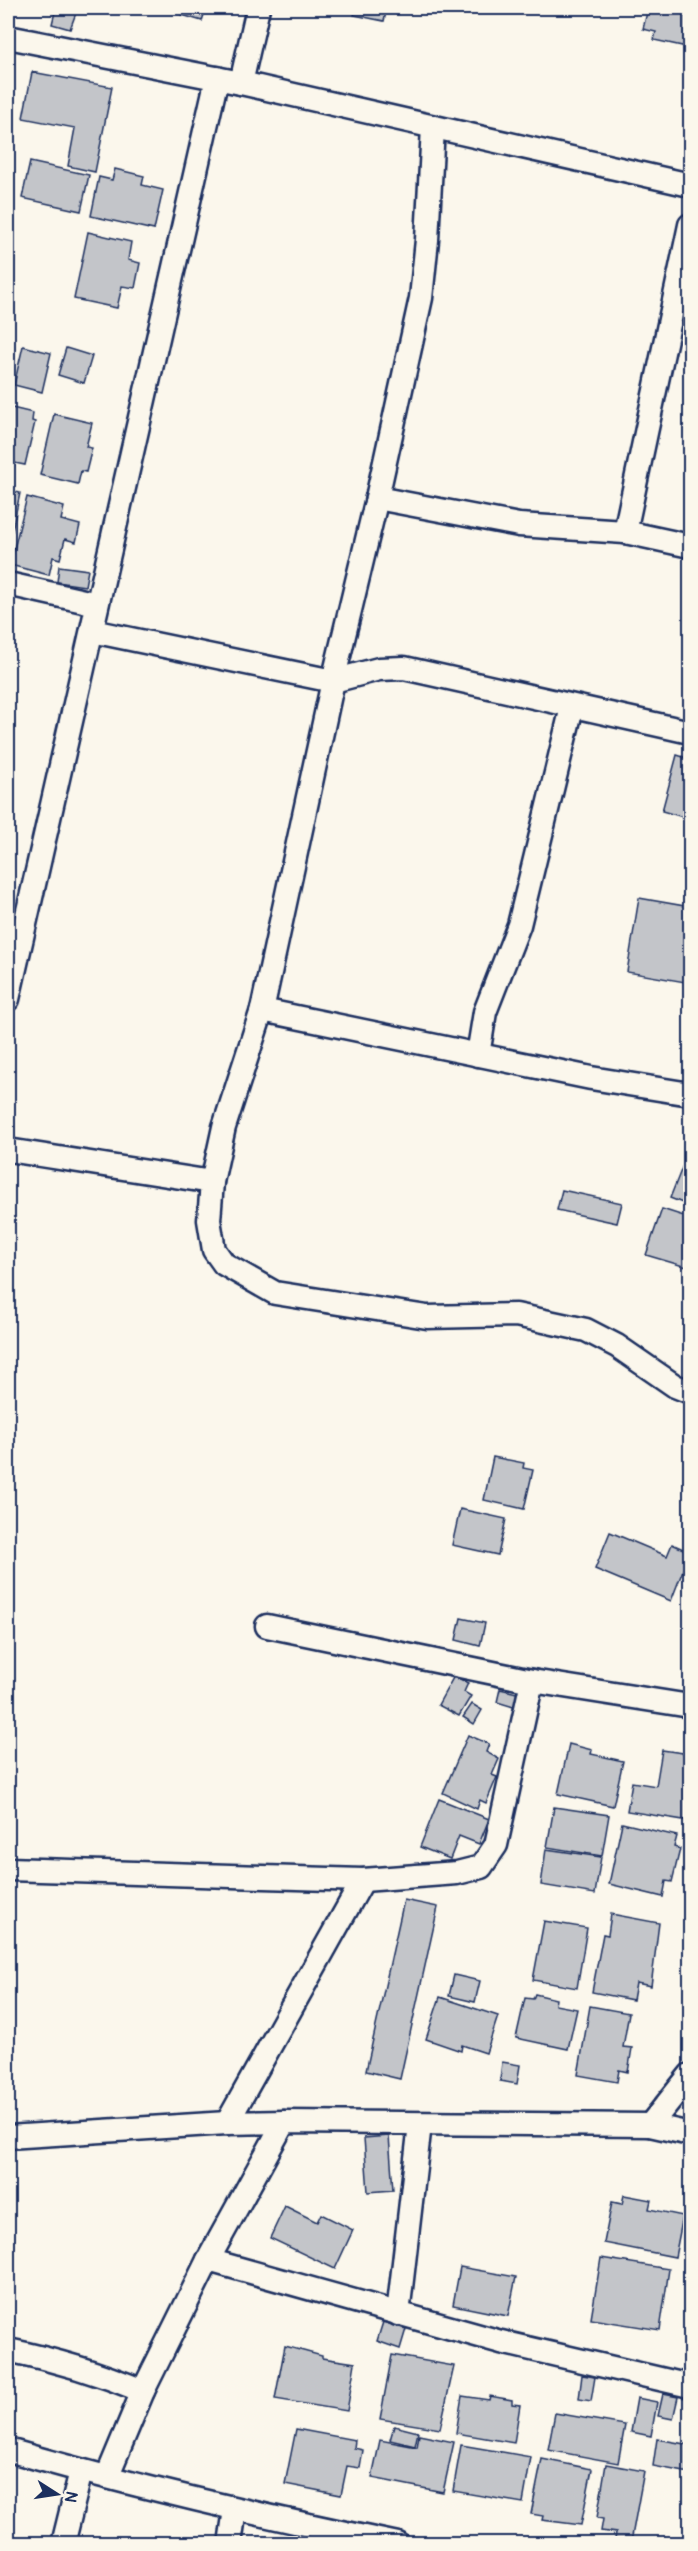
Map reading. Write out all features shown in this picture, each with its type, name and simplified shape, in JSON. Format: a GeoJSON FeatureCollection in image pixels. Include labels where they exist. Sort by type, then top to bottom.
{"type":"FeatureCollection","features":[{"type":"Feature","properties":{"kind":"street"},"geometry":{"type":"LineString","coordinates":[[240,83],[258,8]]}},
{"type":"Feature","properties":{"kind":"street"},"geometry":{"type":"LineString","coordinates":[[8,37],[240,83],[690,186]]}},
{"type":"Feature","properties":{"kind":"street"},"geometry":{"type":"LineString","coordinates":[[8,994],[217,78]]}},
{"type":"Feature","properties":{"kind":"street"},"geometry":{"type":"LineString","coordinates":[[433,127],[428,240],[421,297],[377,498],[333,681],[262,1010],[224,1127],[212,1182],[208,1220],[214,1250],[224,1264],[275,1293],[427,1317],[516,1315],[586,1330],[617,1346],[675,1386],[690,1392]]}},
{"type":"Feature","properties":{"kind":"street"},"geometry":{"type":"LineString","coordinates":[[625,532],[690,225]]}},
{"type":"Feature","properties":{"kind":"street"},"geometry":{"type":"LineString","coordinates":[[377,498],[519,525],[625,532],[690,546]]}},
{"type":"Feature","properties":{"kind":"street"},"geometry":{"type":"LineString","coordinates":[[8,584],[97,604]]}},
{"type":"Feature","properties":{"kind":"street"},"geometry":{"type":"LineString","coordinates":[[92,631],[333,681],[379,669],[404,668],[690,732]]}},
{"type":"Feature","properties":{"kind":"street"},"geometry":{"type":"LineString","coordinates":[[478,1055],[485,1012],[519,925],[572,707]]}},
{"type":"Feature","properties":{"kind":"street"},"geometry":{"type":"LineString","coordinates":[[262,1010],[591,1078],[690,1094]]}},
{"type":"Feature","properties":{"kind":"street"},"geometry":{"type":"LineString","coordinates":[[8,1150],[212,1182]]}},
{"type":"Feature","properties":{"kind":"street"},"geometry":{"type":"LineString","coordinates":[[267,1626],[532,1681],[690,1706]]}},
{"type":"Feature","properties":{"kind":"street"},"geometry":{"type":"LineString","coordinates":[[8,1869],[363,1880],[457,1873],[481,1867],[496,1845],[532,1681]]}},
{"type":"Feature","properties":{"kind":"street"},"geometry":{"type":"LineString","coordinates":[[227,2123],[363,1880]]}},
{"type":"Feature","properties":{"kind":"street"},"geometry":{"type":"LineString","coordinates":[[650,2126],[690,2074]]}},
{"type":"Feature","properties":{"kind":"street"},"geometry":{"type":"LineString","coordinates":[[106,2477],[143,2391],[208,2260],[284,2122]]}},
{"type":"Feature","properties":{"kind":"street"},"geometry":{"type":"LineString","coordinates":[[8,2137],[227,2123],[284,2122],[650,2126],[690,2134]]}},
{"type":"Feature","properties":{"kind":"street"},"geometry":{"type":"LineString","coordinates":[[398,2314],[420,2124]]}},
{"type":"Feature","properties":{"kind":"street"},"geometry":{"type":"LineString","coordinates":[[208,2260],[501,2342],[690,2386]]}},
{"type":"Feature","properties":{"kind":"street"},"geometry":{"type":"LineString","coordinates":[[8,2350],[93,2371],[143,2391]]}},
{"type":"Feature","properties":{"kind":"street"},"geometry":{"type":"LineString","coordinates":[[8,2450],[81,2471],[235,2509],[374,2541],[398,2544]]}},
{"type":"Feature","properties":{"kind":"street"},"geometry":{"type":"LineString","coordinates":[[63,2544],[81,2471]]}},
{"type":"Feature","properties":{"kind":"street"},"geometry":{"type":"LineString","coordinates":[[230,2544],[235,2509]]}},
{"type":"Feature","properties":{"kind":"building"},"geometry":{"type":"Polygon","coordinates":[[[56,8],[76,13],[70,29],[52,24],[56,8]]]}},
{"type":"Feature","properties":{"kind":"building"},"geometry":{"type":"Polygon","coordinates":[[[159,8],[206,8],[202,21],[159,8]]]}},
{"type":"Feature","properties":{"kind":"building"},"geometry":{"type":"Polygon","coordinates":[[[356,8],[387,8],[384,21],[354,15],[356,8]]]}},
{"type":"Feature","properties":{"kind":"building"},"geometry":{"type":"Polygon","coordinates":[[[648,8],[690,8],[687,47],[654,40],[656,32],[643,29],[648,8]]]}},
{"type":"Feature","properties":{"kind":"building"},"geometry":{"type":"Polygon","coordinates":[[[32,72],[112,87],[95,172],[68,166],[75,128],[23,118],[32,72]]]}},
{"type":"Feature","properties":{"kind":"building"},"geometry":{"type":"Polygon","coordinates":[[[30,162],[89,175],[81,211],[22,198],[30,162]]]}},
{"type":"Feature","properties":{"kind":"building"},"geometry":{"type":"Polygon","coordinates":[[[115,169],[144,176],[142,185],[163,190],[154,230],[91,216],[99,177],[112,180],[115,169]]]}},
{"type":"Feature","properties":{"kind":"building"},"geometry":{"type":"Polygon","coordinates":[[[88,232],[131,242],[128,260],[140,263],[135,288],[122,286],[117,308],[74,299],[88,232]]]}},
{"type":"Feature","properties":{"kind":"building"},"geometry":{"type":"Polygon","coordinates":[[[23,346],[51,353],[42,392],[14,385],[23,346]]]}},
{"type":"Feature","properties":{"kind":"building"},"geometry":{"type":"Polygon","coordinates":[[[66,348],[92,356],[84,383],[58,375],[66,348]]]}},
{"type":"Feature","properties":{"kind":"building"},"geometry":{"type":"Polygon","coordinates":[[[8,407],[33,413],[32,421],[35,422],[25,465],[15,463],[13,470],[8,469],[8,407]]]}},
{"type":"Feature","properties":{"kind":"building"},"geometry":{"type":"Polygon","coordinates":[[[54,414],[92,423],[86,447],[92,448],[86,472],[81,471],[78,484],[40,475],[54,414]]]}},
{"type":"Feature","properties":{"kind":"building"},"geometry":{"type":"Polygon","coordinates":[[[8,490],[20,493],[12,531],[8,530],[8,490]]]}},
{"type":"Feature","properties":{"kind":"building"},"geometry":{"type":"Polygon","coordinates":[[[27,497],[64,507],[61,520],[80,525],[76,542],[65,539],[60,559],[53,557],[49,575],[10,565],[27,497]]]}},
{"type":"Feature","properties":{"kind":"building"},"geometry":{"type":"Polygon","coordinates":[[[59,566],[88,570],[85,586],[57,582],[59,566]]]}},
{"type":"Feature","properties":{"kind":"building"},"geometry":{"type":"Polygon","coordinates":[[[677,755],[690,759],[690,819],[662,811],[677,755]]]}},
{"type":"Feature","properties":{"kind":"building"},"geometry":{"type":"Polygon","coordinates":[[[639,898],[690,907],[690,966],[688,965],[685,982],[627,972],[639,898]]]}},
{"type":"Feature","properties":{"kind":"building"},"geometry":{"type":"Polygon","coordinates":[[[690,1151],[690,1206],[670,1198],[690,1151]]]}},
{"type":"Feature","properties":{"kind":"building"},"geometry":{"type":"Polygon","coordinates":[[[562,1190],[622,1203],[617,1223],[557,1210],[562,1190]]]}},
{"type":"Feature","properties":{"kind":"building"},"geometry":{"type":"Polygon","coordinates":[[[662,1209],[690,1218],[690,1268],[646,1255],[662,1209]]]}},
{"type":"Feature","properties":{"kind":"building"},"geometry":{"type":"Polygon","coordinates":[[[493,1457],[524,1463],[523,1468],[533,1470],[524,1509],[484,1500],[493,1457]]]}},
{"type":"Feature","properties":{"kind":"building"},"geometry":{"type":"Polygon","coordinates":[[[460,1509],[506,1519],[498,1555],[452,1545],[460,1509]]]}},
{"type":"Feature","properties":{"kind":"building"},"geometry":{"type":"Polygon","coordinates":[[[610,1532],[667,1556],[672,1544],[690,1552],[671,1601],[595,1569],[610,1532]]]}},
{"type":"Feature","properties":{"kind":"building"},"geometry":{"type":"Polygon","coordinates":[[[461,1618],[485,1623],[480,1646],[456,1640],[461,1618]]]}},
{"type":"Feature","properties":{"kind":"building"},"geometry":{"type":"Polygon","coordinates":[[[454,1676],[468,1683],[464,1692],[471,1696],[459,1716],[438,1705],[454,1676]]]}},
{"type":"Feature","properties":{"kind":"building"},"geometry":{"type":"Polygon","coordinates":[[[500,1689],[521,1694],[517,1708],[497,1702],[500,1689]]]}},
{"type":"Feature","properties":{"kind":"building"},"geometry":{"type":"Polygon","coordinates":[[[472,1704],[482,1710],[474,1724],[463,1717],[472,1704]]]}},
{"type":"Feature","properties":{"kind":"building"},"geometry":{"type":"Polygon","coordinates":[[[468,1735],[489,1744],[486,1752],[499,1759],[492,1775],[497,1777],[486,1803],[480,1800],[477,1809],[443,1793],[468,1735]]]}},
{"type":"Feature","properties":{"kind":"building"},"geometry":{"type":"Polygon","coordinates":[[[569,1744],[592,1750],[591,1754],[623,1761],[613,1806],[558,1794],[569,1744]]]}},
{"type":"Feature","properties":{"kind":"building"},"geometry":{"type":"Polygon","coordinates":[[[662,1750],[690,1754],[690,1821],[627,1811],[632,1782],[656,1786],[662,1750]]]}},
{"type":"Feature","properties":{"kind":"building"},"geometry":{"type":"Polygon","coordinates":[[[439,1799],[489,1819],[479,1844],[459,1836],[450,1859],[420,1847],[439,1799]]]}},
{"type":"Feature","properties":{"kind":"building"},"geometry":{"type":"Polygon","coordinates":[[[554,1807],[609,1815],[602,1856],[547,1847],[554,1807]]]}},
{"type":"Feature","properties":{"kind":"building"},"geometry":{"type":"Polygon","coordinates":[[[622,1823],[677,1836],[674,1847],[680,1849],[672,1882],[666,1881],[663,1897],[609,1884],[622,1823]]]}},
{"type":"Feature","properties":{"kind":"building"},"geometry":{"type":"Polygon","coordinates":[[[546,1849],[601,1857],[595,1894],[541,1885],[546,1849]]]}},
{"type":"Feature","properties":{"kind":"building"},"geometry":{"type":"Polygon","coordinates":[[[404,1900],[438,1907],[400,2079],[366,2071],[404,1900]]]}},
{"type":"Feature","properties":{"kind":"building"},"geometry":{"type":"Polygon","coordinates":[[[611,1914],[659,1923],[651,1986],[636,1983],[633,2000],[592,1992],[603,1934],[608,1935],[611,1914]]]}},
{"type":"Feature","properties":{"kind":"building"},"geometry":{"type":"Polygon","coordinates":[[[544,1921],[587,1928],[577,1988],[533,1980],[544,1921]]]}},
{"type":"Feature","properties":{"kind":"building"},"geometry":{"type":"Polygon","coordinates":[[[454,1975],[480,1981],[475,2002],[449,1996],[454,1975]]]}},
{"type":"Feature","properties":{"kind":"building"},"geometry":{"type":"Polygon","coordinates":[[[535,1994],[556,1999],[555,2005],[577,2009],[568,2049],[516,2038],[525,1998],[533,1999],[535,1994]]]}},
{"type":"Feature","properties":{"kind":"building"},"geometry":{"type":"Polygon","coordinates":[[[440,1997],[498,2016],[486,2053],[462,2045],[461,2051],[426,2039],[440,1997]]]}},
{"type":"Feature","properties":{"kind":"building"},"geometry":{"type":"Polygon","coordinates":[[[590,2006],[629,2013],[623,2047],[632,2048],[628,2072],[619,2070],[617,2082],[578,2075],[590,2006]]]}},
{"type":"Feature","properties":{"kind":"building"},"geometry":{"type":"Polygon","coordinates":[[[502,2062],[520,2065],[517,2084],[500,2081],[502,2062]]]}},
{"type":"Feature","properties":{"kind":"building"},"geometry":{"type":"Polygon","coordinates":[[[389,2136],[393,2190],[368,2192],[364,2138],[389,2136]]]}},
{"type":"Feature","properties":{"kind":"building"},"geometry":{"type":"Polygon","coordinates":[[[624,2195],[651,2200],[649,2209],[683,2216],[675,2257],[604,2243],[612,2202],[622,2204],[624,2195]]]}},
{"type":"Feature","properties":{"kind":"building"},"geometry":{"type":"Polygon","coordinates":[[[285,2206],[317,2222],[321,2214],[353,2230],[335,2269],[270,2238],[285,2206]]]}},
{"type":"Feature","properties":{"kind":"building"},"geometry":{"type":"Polygon","coordinates":[[[601,2258],[669,2269],[660,2330],[591,2319],[601,2258]]]}},
{"type":"Feature","properties":{"kind":"building"},"geometry":{"type":"Polygon","coordinates":[[[460,2267],[516,2277],[508,2316],[453,2305],[460,2267]]]}},
{"type":"Feature","properties":{"kind":"building"},"geometry":{"type":"Polygon","coordinates":[[[383,2322],[406,2329],[400,2349],[377,2341],[383,2322]]]}},
{"type":"Feature","properties":{"kind":"building"},"geometry":{"type":"Polygon","coordinates":[[[285,2346],[322,2356],[322,2358],[355,2363],[347,2411],[275,2399],[285,2346]]]}},
{"type":"Feature","properties":{"kind":"building"},"geometry":{"type":"Polygon","coordinates":[[[392,2355],[454,2366],[440,2429],[380,2419],[392,2355]]]}},
{"type":"Feature","properties":{"kind":"building"},"geometry":{"type":"Polygon","coordinates":[[[582,2375],[595,2377],[591,2401],[579,2399],[582,2375]]]}},
{"type":"Feature","properties":{"kind":"building"},"geometry":{"type":"Polygon","coordinates":[[[663,2394],[678,2397],[673,2419],[658,2416],[663,2394]]]}},
{"type":"Feature","properties":{"kind":"building"},"geometry":{"type":"Polygon","coordinates":[[[462,2396],[489,2400],[490,2396],[512,2400],[512,2404],[520,2405],[514,2443],[456,2433],[462,2396]]]}},
{"type":"Feature","properties":{"kind":"building"},"geometry":{"type":"Polygon","coordinates":[[[637,2398],[657,2402],[651,2436],[631,2432],[637,2398]]]}},
{"type":"Feature","properties":{"kind":"building"},"geometry":{"type":"Polygon","coordinates":[[[555,2413],[625,2425],[618,2463],[548,2450],[555,2413]]]}},
{"type":"Feature","properties":{"kind":"building"},"geometry":{"type":"Polygon","coordinates":[[[394,2426],[418,2432],[415,2446],[390,2440],[394,2426]]]}},
{"type":"Feature","properties":{"kind":"building"},"geometry":{"type":"Polygon","coordinates":[[[296,2429],[355,2440],[354,2448],[363,2450],[360,2468],[347,2466],[341,2495],[285,2484],[296,2429]]]}},
{"type":"Feature","properties":{"kind":"building"},"geometry":{"type":"Polygon","coordinates":[[[419,2435],[454,2442],[443,2492],[372,2478],[380,2440],[417,2447],[419,2435]]]}},
{"type":"Feature","properties":{"kind":"building"},"geometry":{"type":"Polygon","coordinates":[[[657,2439],[690,2445],[690,2473],[653,2466],[657,2439]]]}},
{"type":"Feature","properties":{"kind":"building"},"geometry":{"type":"Polygon","coordinates":[[[461,2445],[531,2457],[523,2503],[453,2491],[461,2445]]]}},
{"type":"Feature","properties":{"kind":"building"},"geometry":{"type":"Polygon","coordinates":[[[542,2459],[592,2469],[581,2525],[542,2520],[543,2516],[531,2514],[542,2459]]]}},
{"type":"Feature","properties":{"kind":"building"},"geometry":{"type":"Polygon","coordinates":[[[606,2464],[644,2471],[631,2542],[615,2539],[616,2533],[601,2531],[603,2519],[597,2518],[606,2464]]]}},
{"type":"Feature","properties":{"kind":"building"},"geometry":{"type":"Polygon","coordinates":[[[302,2527],[323,2534],[320,2544],[296,2544],[302,2527]]]}}]}
